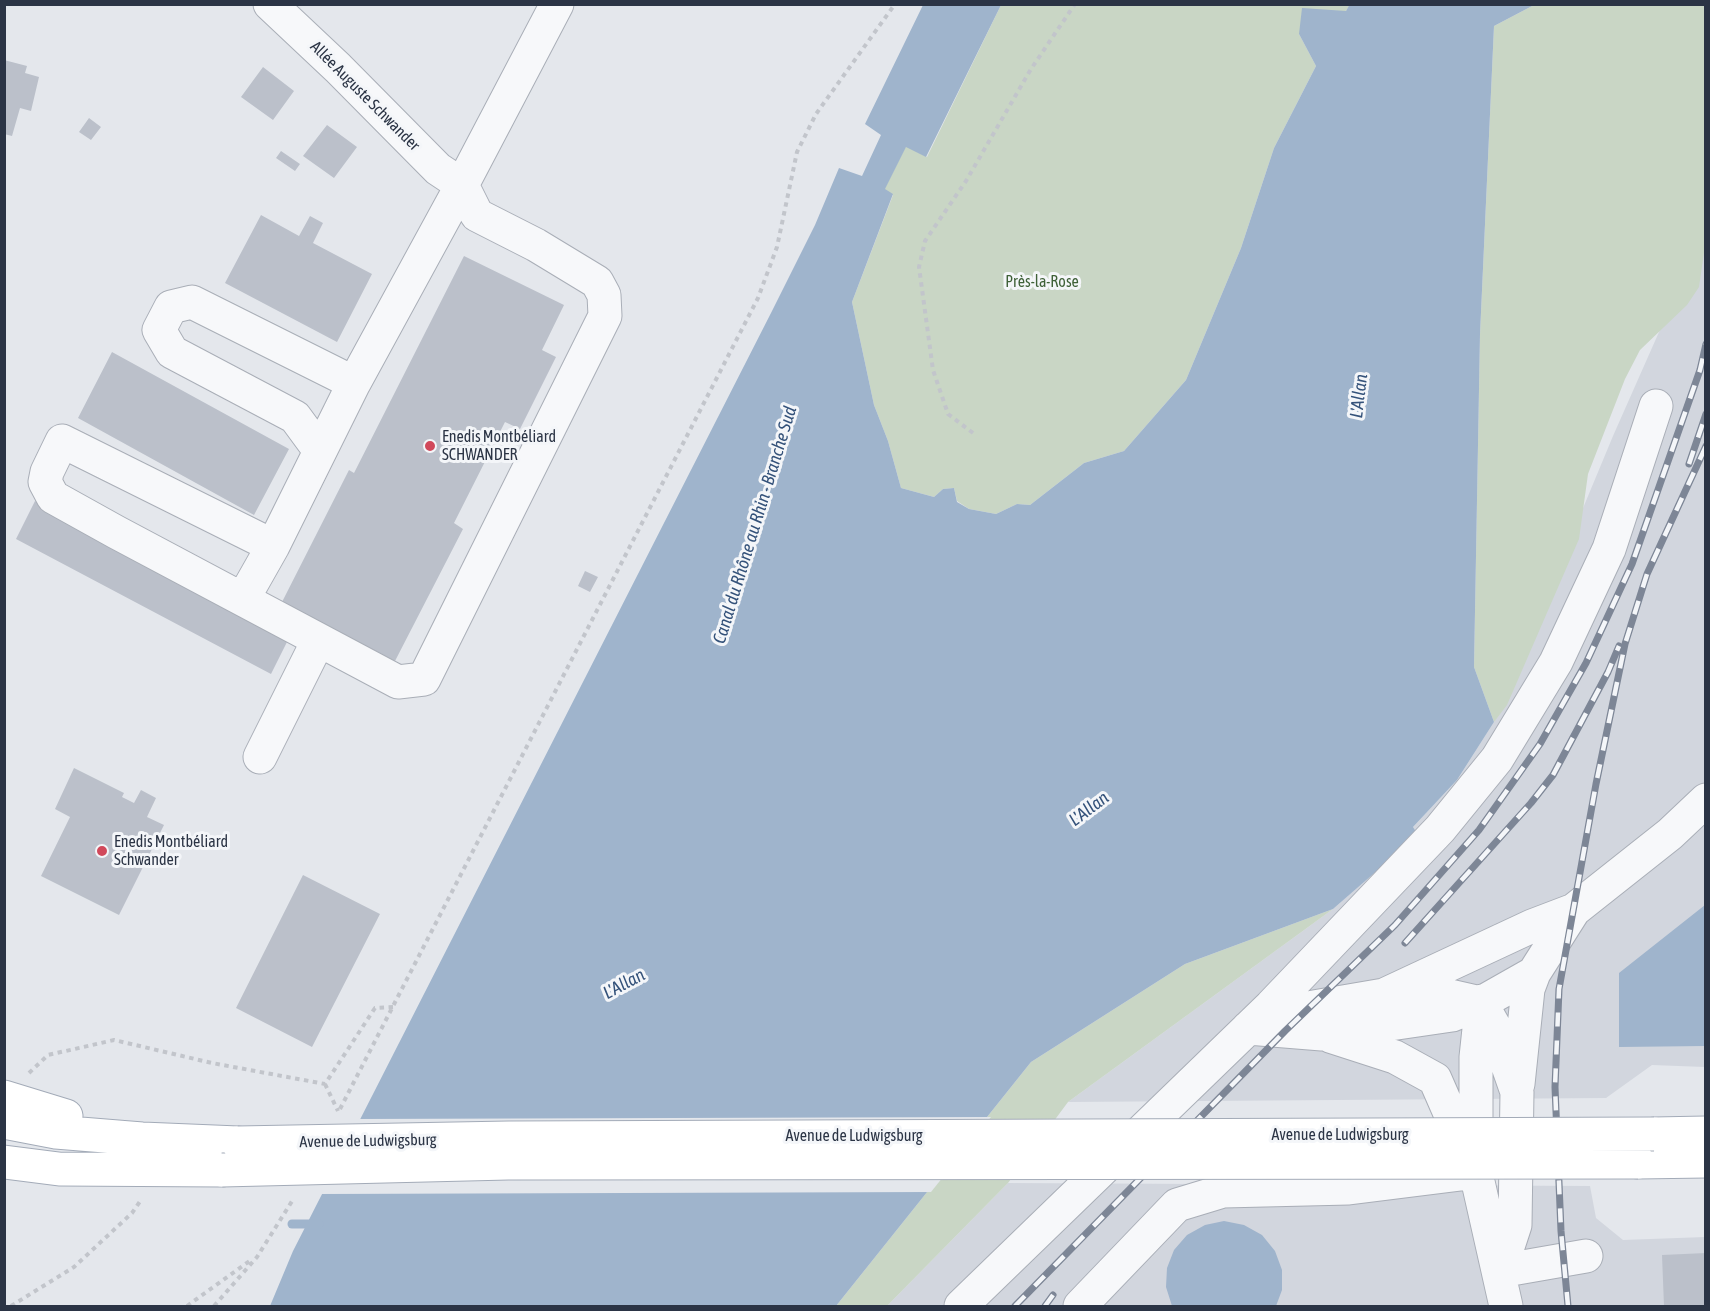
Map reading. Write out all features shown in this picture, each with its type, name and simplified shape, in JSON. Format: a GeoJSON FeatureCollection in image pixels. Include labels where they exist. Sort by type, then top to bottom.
{"type":"FeatureCollection","features":[{"type":"Feature","properties":{"kind":"main road"},"geometry":{"type":"LineString","coordinates":[[14,1087],[142,1139]]}},
{"type":"Feature","properties":{"kind":"main road","name":"Avenue de Ludwigsburg"},"geometry":{"type":"LineString","coordinates":[[4,1122],[56,1132],[142,1139],[230,1156],[508,1163],[1706,1161]]}},
{"type":"Feature","properties":{"kind":"main road","name":"Avenue de Ludwigsburg"},"geometry":{"type":"LineString","coordinates":[[4,1162],[59,1169],[521,1138],[1706,1133]]}},
{"type":"Feature","properties":{"kind":"street","name":"Allée Auguste Schwander"},"geometry":{"type":"LineString","coordinates":[[270,4],[338,68],[438,169],[462,185]]}},
{"type":"Feature","properties":{"kind":"street"},"geometry":{"type":"LineString","coordinates":[[243,599],[273,546],[354,383],[557,4]]}},
{"type":"Feature","properties":{"kind":"street"},"geometry":{"type":"LineString","coordinates":[[273,546],[62,441],[45,482],[53,497],[318,641],[398,682],[424,679],[605,316],[604,295],[597,282],[536,245],[477,215],[462,185]]}},
{"type":"Feature","properties":{"kind":"street"},"geometry":{"type":"LineString","coordinates":[[320,451],[295,417],[171,352],[159,330],[171,307],[192,302],[354,383]]}},
{"type":"Feature","properties":{"kind":"street"},"geometry":{"type":"LineString","coordinates":[[961,1306],[1063,1204],[1259,1017],[1440,829],[1497,759],[1556,662],[1609,549],[1656,406]]}},
{"type":"Feature","properties":{"kind":"street"},"geometry":{"type":"LineString","coordinates":[[260,757],[318,641]]}},
{"type":"Feature","properties":{"kind":"street"},"geometry":{"type":"LineString","coordinates":[[1384,995],[1532,926],[1574,910],[1670,834],[1706,800]]}},
{"type":"Feature","properties":{"kind":"street"},"geometry":{"type":"LineString","coordinates":[[1500,1270],[1515,1225],[1517,1092],[1528,989],[1534,973],[1574,910]]}},
{"type":"Feature","properties":{"kind":"street"},"geometry":{"type":"LineString","coordinates":[[1476,1173],[1476,1057],[1481,1003],[1496,971],[1532,926]]}},
{"type":"Feature","properties":{"kind":"street"},"geometry":{"type":"LineString","coordinates":[[1322,1034],[1452,1015],[1481,1003],[1534,973]]}},
{"type":"Feature","properties":{"kind":"street"},"geometry":{"type":"LineString","coordinates":[[1259,1017],[1384,995],[1437,993],[1481,1003],[1494,1026],[1517,1092]]}},
{"type":"Feature","properties":{"kind":"street"},"geometry":{"type":"LineString","coordinates":[[1259,1017],[1395,1057],[1435,1079],[1476,1173],[1500,1270],[1506,1306]]}},
{"type":"Feature","properties":{"kind":"street"},"geometry":{"type":"LineString","coordinates":[[1080,1306],[1177,1205],[1223,1191],[1349,1188],[1476,1173]]}},
{"type":"Feature","properties":{"kind":"street"},"geometry":{"type":"LineString","coordinates":[[1500,1270],[1586,1256]]}},
{"type":"Feature","properties":{"kind":"path"},"geometry":{"type":"LineString","coordinates":[[333,1122],[758,298],[777,247],[797,152],[816,114],[895,4]]}},
{"type":"Feature","properties":{"kind":"path"},"geometry":{"type":"LineString","coordinates":[[973,433],[948,414],[933,370],[919,267],[925,241],[966,181],[1031,69],[1075,4]]}},
{"type":"Feature","properties":{"kind":"path"},"geometry":{"type":"LineString","coordinates":[[325,1084],[375,1008],[394,1006]]}},
{"type":"Feature","properties":{"kind":"path"},"geometry":{"type":"LineString","coordinates":[[14,1087],[48,1055],[114,1040],[212,1063],[325,1084]]}},
{"type":"Feature","properties":{"kind":"path"},"geometry":{"type":"LineString","coordinates":[[325,1084],[339,1112]]}},
{"type":"Feature","properties":{"kind":"path"},"geometry":{"type":"LineString","coordinates":[[214,1306],[257,1257],[297,1192]]}},
{"type":"Feature","properties":{"kind":"path"},"geometry":{"type":"LineString","coordinates":[[11,1306],[74,1267],[132,1213],[143,1198]]}},
{"type":"Feature","properties":{"kind":"path"},"geometry":{"type":"LineString","coordinates":[[187,1306],[257,1257]]}},
{"type":"Feature","properties":{"kind":"shaded area"},"geometry":{"type":"Polygon","coordinates":[[[1705,228],[1705,1067],[1652,1065],[1606,1098],[1068,1102],[1333,909],[1417,835],[1413,827],[1457,780],[1494,722],[1613,436],[1705,228]]]}},
{"type":"Feature","properties":{"kind":"shaded area"},"geometry":{"type":"Polygon","coordinates":[[[1008,1183],[1590,1186],[1596,1218],[1623,1240],[1705,1237],[1705,1306],[887,1306],[1008,1183]]]}},
{"type":"Feature","properties":{"kind":"green space","name":"Près-la-Rose"},"geometry":{"type":"Polygon","coordinates":[[[1001,5],[1350,5],[1346,11],[1299,34],[1316,66],[1274,148],[1241,248],[1186,380],[1124,451],[1084,463],[1030,505],[1017,504],[996,514],[969,509],[957,501],[954,488],[943,489],[934,497],[901,488],[888,441],[874,405],[852,302],[893,195],[884,190],[906,146],[927,157],[1001,5]]]}},
{"type":"Feature","properties":{"kind":"green space"},"geometry":{"type":"Polygon","coordinates":[[[1534,5],[1705,5],[1706,239],[1699,287],[1687,305],[1640,350],[1625,379],[1588,474],[1579,539],[1507,705],[1494,722],[1474,667],[1480,334],[1494,26],[1534,5]]]}},
{"type":"Feature","properties":{"kind":"green space"},"geometry":{"type":"Polygon","coordinates":[[[1333,909],[1068,1102],[1008,1183],[887,1306],[836,1306],[1031,1062],[1185,964],[1333,909]]]}},
{"type":"Feature","properties":{"kind":"water"},"geometry":{"type":"Polygon","coordinates":[[[1350,4],[1534,5],[1494,26],[1480,334],[1474,667],[1494,722],[1457,780],[1413,827],[1418,835],[1333,909],[1185,964],[1031,1062],[836,1306],[270,1306],[293,1251],[815,225],[839,168],[862,176],[881,135],[865,124],[923,5],[1001,5],[926,157],[906,147],[885,189],[893,194],[852,302],[874,405],[888,441],[901,488],[934,497],[943,489],[954,488],[957,502],[969,509],[996,514],[1017,504],[1030,505],[1084,463],[1124,451],[1186,380],[1241,248],[1274,148],[1316,66],[1299,34],[1302,8],[1346,11],[1350,4]]]}},
{"type":"Feature","properties":{"kind":"water"},"geometry":{"type":"Polygon","coordinates":[[[1705,905],[1705,1046],[1619,1047],[1619,973],[1705,905]]]}},
{"type":"Feature","properties":{"kind":"water"},"geometry":{"type":"Polygon","coordinates":[[[1224,1221],[1244,1225],[1262,1235],[1275,1251],[1282,1270],[1282,1290],[1276,1306],[1172,1306],[1166,1287],[1167,1268],[1174,1250],[1187,1235],[1205,1225],[1224,1221]]]}},
{"type":"Feature","properties":{"kind":"pier"},"geometry":{"type":"Polygon","coordinates":[[[991,1117],[931,1192],[319,1194],[357,1119],[991,1117]]]}},
{"type":"Feature","properties":{"kind":"building"},"geometry":{"type":"Polygon","coordinates":[[[4,60],[27,66],[25,73],[39,77],[31,111],[20,108],[12,136],[4,134],[4,60]]]}},
{"type":"Feature","properties":{"kind":"building"},"geometry":{"type":"Polygon","coordinates":[[[263,67],[294,91],[273,120],[241,97],[263,67]]]}},
{"type":"Feature","properties":{"kind":"building"},"geometry":{"type":"Polygon","coordinates":[[[89,118],[101,127],[91,140],[79,132],[89,118]]]}},
{"type":"Feature","properties":{"kind":"building"},"geometry":{"type":"Polygon","coordinates":[[[327,125],[357,147],[334,178],[303,156],[327,125]]]}},
{"type":"Feature","properties":{"kind":"building"},"geometry":{"type":"Polygon","coordinates":[[[281,151],[300,164],[295,171],[276,158],[281,151]]]}},
{"type":"Feature","properties":{"kind":"building"},"geometry":{"type":"Polygon","coordinates":[[[261,215],[299,236],[310,216],[323,223],[313,243],[372,274],[337,342],[225,283],[261,215]]]}},
{"type":"Feature","properties":{"kind":"building","name":"Enedis Montbéliard SCHWANDER"},"geometry":{"type":"Polygon","coordinates":[[[464,256],[564,305],[542,350],[556,357],[520,429],[505,422],[454,523],[463,529],[395,661],[282,602],[349,470],[354,473],[464,256]]]}},
{"type":"Feature","properties":{"kind":"building"},"geometry":{"type":"Polygon","coordinates":[[[112,352],[289,449],[254,515],[78,418],[112,352]]]}},
{"type":"Feature","properties":{"kind":"building"},"geometry":{"type":"Polygon","coordinates":[[[35,501],[290,636],[271,674],[16,539],[35,501]]]}},
{"type":"Feature","properties":{"kind":"building"},"geometry":{"type":"Polygon","coordinates":[[[585,571],[598,577],[590,592],[578,586],[585,571]]]}},
{"type":"Feature","properties":{"kind":"building","name":"Enedis Montbéliard Schwander"},"geometry":{"type":"Polygon","coordinates":[[[74,768],[124,793],[122,797],[134,803],[141,790],[156,798],[147,817],[164,825],[119,915],[41,876],[70,817],[55,809],[74,768]]]}},
{"type":"Feature","properties":{"kind":"building"},"geometry":{"type":"Polygon","coordinates":[[[303,875],[380,914],[312,1047],[236,1008],[303,875]]]}},
{"type":"Feature","properties":{"kind":"building"},"geometry":{"type":"Polygon","coordinates":[[[1706,1253],[1706,1306],[1664,1306],[1662,1255],[1706,1253]]]}},
{"type":"Feature","properties":{"kind":"waterway"},"geometry":{"type":"LineString","coordinates":[[292,1224],[319,1224]]}},
{"type":"Feature","properties":{"kind":"railway"},"geometry":{"type":"LineString","coordinates":[[1015,1306],[1285,1031],[1395,925],[1479,830],[1540,744],[1586,663],[1632,564],[1700,370],[1706,344]]}},
{"type":"Feature","properties":{"kind":"railway"},"geometry":{"type":"LineString","coordinates":[[1689,464],[1706,414]]}},
{"type":"Feature","properties":{"kind":"railway"},"geometry":{"type":"LineString","coordinates":[[1568,1306],[1561,1231],[1555,1087],[1559,989],[1596,784],[1625,644],[1647,574],[1706,446]]}},
{"type":"Feature","properties":{"kind":"railway"},"geometry":{"type":"LineString","coordinates":[[1405,943],[1531,803],[1553,775],[1608,672],[1619,646]]}},
{"type":"Feature","properties":{"kind":"railway"},"geometry":{"type":"LineString","coordinates":[[1045,1306],[1053,1295]]}},
{"type":"Feature","properties":{"kind":"place","name":"Enedis Montbéliard SCHWANDER"},"geometry":{"type":"Point","coordinates":[430,446]}},
{"type":"Feature","properties":{"kind":"place","name":"Enedis Montbéliard Schwander"},"geometry":{"type":"Point","coordinates":[102,851]}},
{"type":"Feature","properties":{"kind":"water label","name":"L'Allan"},"geometry":{"type":"Point","coordinates":[1359,396]}},
{"type":"Feature","properties":{"kind":"water label","name":"Canal du Rhône au Rhin - Branche Sud"},"geometry":{"type":"Point","coordinates":[755,525]}},
{"type":"Feature","properties":{"kind":"water label","name":"L'Allan"},"geometry":{"type":"Point","coordinates":[1089,809]}},
{"type":"Feature","properties":{"kind":"water label","name":"L'Allan"},"geometry":{"type":"Point","coordinates":[624,984]}}]}
